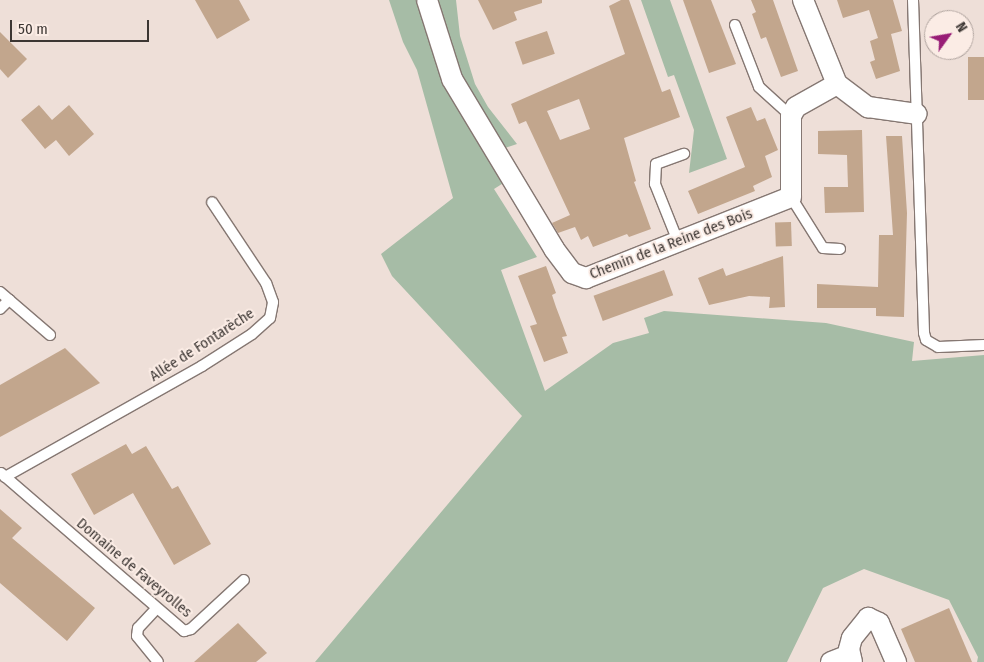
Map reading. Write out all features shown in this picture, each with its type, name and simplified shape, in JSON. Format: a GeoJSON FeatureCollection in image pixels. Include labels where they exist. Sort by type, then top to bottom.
{"type":"FeatureCollection","features":[{"type":"Feature","properties":{"kind":"street","name":"Chemin de la Reine des Bois"},"geometry":{"type":"LineString","coordinates":[[427,0],[452,79],[572,274],[586,278],[679,244],[792,196]]}},
{"type":"Feature","properties":{"kind":"street"},"geometry":{"type":"LineString","coordinates":[[803,0],[837,84],[868,107],[917,114]]}},
{"type":"Feature","properties":{"kind":"street"},"geometry":{"type":"LineString","coordinates":[[792,196],[791,116],[796,108],[837,84]]}},
{"type":"Feature","properties":{"kind":"street"},"geometry":{"type":"LineString","coordinates":[[844,660],[858,626],[863,619],[871,618],[882,628],[896,662]]}},
{"type":"Feature","properties":{"kind":"lane"},"geometry":{"type":"LineString","coordinates":[[913,0],[924,333],[926,340],[938,347],[984,345]]}},
{"type":"Feature","properties":{"kind":"lane"},"geometry":{"type":"LineString","coordinates":[[735,25],[759,87],[791,116]]}},
{"type":"Feature","properties":{"kind":"lane"},"geometry":{"type":"LineString","coordinates":[[679,244],[655,184],[656,164],[684,154]]}},
{"type":"Feature","properties":{"kind":"lane"},"geometry":{"type":"LineString","coordinates":[[792,196],[823,248],[840,248]]}},
{"type":"Feature","properties":{"kind":"lane","name":"Allée de Fontarèche"},"geometry":{"type":"LineString","coordinates":[[137,404],[252,334],[270,318],[273,302],[266,283],[212,202]]}},
{"type":"Feature","properties":{"kind":"lane"},"geometry":{"type":"LineString","coordinates":[[0,292],[50,335]]}},
{"type":"Feature","properties":{"kind":"lane"},"geometry":{"type":"LineString","coordinates":[[0,309],[9,300]]}},
{"type":"Feature","properties":{"kind":"lane","name":"Domaine de Faveyrolles"},"geometry":{"type":"LineString","coordinates":[[137,404],[2,474],[179,628],[192,629],[244,580]]}},
{"type":"Feature","properties":{"kind":"lane"},"geometry":{"type":"LineString","coordinates":[[156,609],[138,628],[138,636],[158,662]]}},
{"type":"Feature","properties":{"kind":"green space"},"geometry":{"type":"Polygon","coordinates":[[[389,0],[418,0],[505,182],[494,189],[537,257],[501,270],[545,391],[613,343],[649,333],[644,318],[664,311],[826,323],[914,342],[912,361],[984,355],[984,662],[977,662],[978,657],[949,600],[864,569],[823,588],[787,662],[315,662],[522,416],[392,276],[381,254],[453,198],[417,70],[403,42],[389,0]]]}},
{"type":"Feature","properties":{"kind":"green space"},"geometry":{"type":"Polygon","coordinates":[[[436,0],[456,0],[460,36],[475,84],[488,107],[517,144],[505,148],[464,82],[436,0]]]}},
{"type":"Feature","properties":{"kind":"green space"},"geometry":{"type":"Polygon","coordinates":[[[641,0],[670,0],[727,159],[689,173],[694,130],[674,75],[668,77],[641,0]]]}},
{"type":"Feature","properties":{"kind":"building"},"geometry":{"type":"Polygon","coordinates":[[[195,0],[239,0],[250,20],[217,39],[195,0]]]}},
{"type":"Feature","properties":{"kind":"building"},"geometry":{"type":"Polygon","coordinates":[[[478,0],[542,0],[542,3],[514,12],[517,20],[493,30],[478,0]]]}},
{"type":"Feature","properties":{"kind":"building"},"geometry":{"type":"Polygon","coordinates":[[[621,0],[629,0],[662,92],[670,89],[680,117],[624,138],[636,181],[634,182],[651,229],[629,237],[627,234],[593,247],[588,236],[581,240],[575,227],[558,233],[552,223],[570,215],[526,121],[519,124],[511,104],[625,54],[609,6],[621,0]],[[579,99],[547,111],[560,140],[590,129],[579,99]]]}},
{"type":"Feature","properties":{"kind":"building"},"geometry":{"type":"Polygon","coordinates":[[[683,0],[711,0],[736,64],[709,73],[683,0]]]}},
{"type":"Feature","properties":{"kind":"building"},"geometry":{"type":"Polygon","coordinates":[[[751,0],[773,0],[798,71],[781,77],[766,37],[761,39],[752,14],[756,12],[751,0]]]}},
{"type":"Feature","properties":{"kind":"building"},"geometry":{"type":"Polygon","coordinates":[[[837,0],[893,0],[902,31],[891,34],[900,71],[876,79],[870,62],[875,60],[870,41],[878,38],[869,10],[843,18],[837,0]]]}},
{"type":"Feature","properties":{"kind":"building"},"geometry":{"type":"Polygon","coordinates":[[[547,31],[555,54],[523,65],[515,42],[547,31]]]}},
{"type":"Feature","properties":{"kind":"building"},"geometry":{"type":"Polygon","coordinates":[[[0,32],[27,59],[8,78],[0,69],[0,32]]]}},
{"type":"Feature","properties":{"kind":"building"},"geometry":{"type":"Polygon","coordinates":[[[974,57],[984,57],[984,100],[968,100],[968,60],[974,60],[974,57]]]}},
{"type":"Feature","properties":{"kind":"building"},"geometry":{"type":"Polygon","coordinates":[[[39,105],[52,120],[69,105],[94,134],[69,156],[56,140],[45,149],[21,120],[39,105]]]}},
{"type":"Feature","properties":{"kind":"building"},"geometry":{"type":"Polygon","coordinates":[[[751,107],[757,121],[765,118],[778,150],[765,156],[772,177],[753,186],[755,191],[698,214],[688,191],[745,167],[726,117],[751,107]]]}},
{"type":"Feature","properties":{"kind":"building"},"geometry":{"type":"Polygon","coordinates":[[[862,130],[864,212],[825,213],[824,187],[848,187],[847,155],[818,154],[818,131],[862,130]]]}},
{"type":"Feature","properties":{"kind":"building"},"geometry":{"type":"Polygon","coordinates":[[[886,136],[902,136],[907,213],[904,317],[876,316],[876,308],[817,308],[817,284],[878,287],[879,235],[893,235],[886,136]]]}},
{"type":"Feature","properties":{"kind":"building"},"geometry":{"type":"Polygon","coordinates":[[[791,222],[792,246],[776,247],[775,223],[791,222]]]}},
{"type":"Feature","properties":{"kind":"building"},"geometry":{"type":"Polygon","coordinates":[[[783,256],[785,307],[769,308],[770,297],[749,296],[709,305],[698,278],[723,268],[726,276],[783,256]]]}},
{"type":"Feature","properties":{"kind":"building"},"geometry":{"type":"Polygon","coordinates":[[[546,266],[556,293],[552,295],[567,336],[562,337],[568,353],[544,362],[530,326],[537,324],[518,276],[546,266]]]}},
{"type":"Feature","properties":{"kind":"building"},"geometry":{"type":"Polygon","coordinates":[[[664,270],[673,295],[603,321],[594,296],[664,270]]]}},
{"type":"Feature","properties":{"kind":"building"},"geometry":{"type":"Polygon","coordinates":[[[65,348],[100,383],[0,437],[0,385],[65,348]]]}},
{"type":"Feature","properties":{"kind":"building"},"geometry":{"type":"Polygon","coordinates":[[[126,444],[132,454],[146,446],[172,489],[178,486],[211,544],[174,565],[133,493],[94,515],[71,474],[126,444]]]}},
{"type":"Feature","properties":{"kind":"building"},"geometry":{"type":"Polygon","coordinates":[[[0,509],[22,528],[12,538],[95,608],[67,641],[0,583],[0,509]]]}},
{"type":"Feature","properties":{"kind":"building"},"geometry":{"type":"Polygon","coordinates":[[[949,608],[972,662],[915,662],[901,629],[949,608]]]}},
{"type":"Feature","properties":{"kind":"building"},"geometry":{"type":"Polygon","coordinates":[[[238,623],[267,653],[256,662],[194,662],[238,623]]]}}]}
